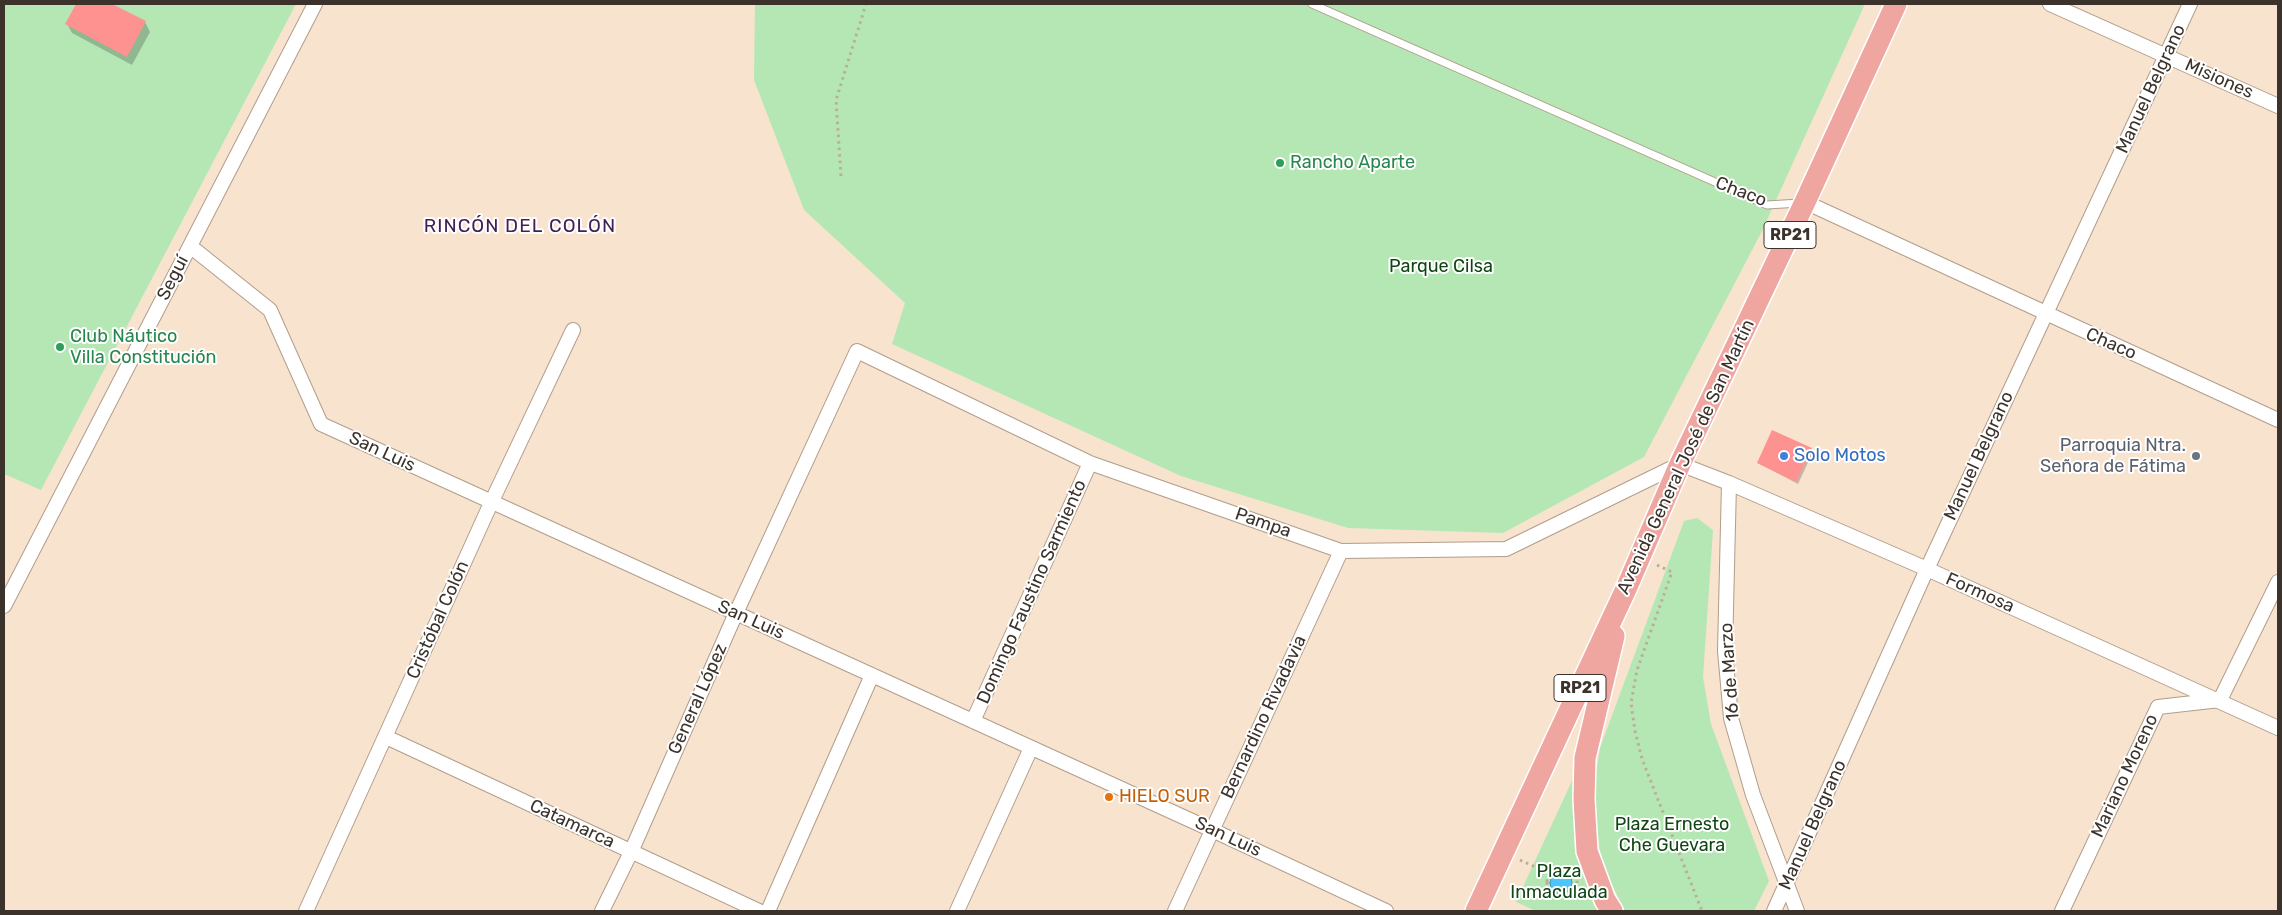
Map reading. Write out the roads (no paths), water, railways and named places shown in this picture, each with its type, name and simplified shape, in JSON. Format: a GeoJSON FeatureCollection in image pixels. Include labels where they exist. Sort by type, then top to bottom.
{"type":"FeatureCollection","features":[{"type":"Feature","properties":{"kind":"main road","name":"Avenida General José de San Martín"},"geometry":{"type":"LineString","coordinates":[[1482,909],[1504,853],[1626,589],[1680,464],[1805,202],[1896,4]]}},
{"type":"Feature","properties":{"kind":"main road"},"geometry":{"type":"LineString","coordinates":[[1612,911],[1605,900],[1587,851],[1584,799],[1585,758],[1626,589]]}},
{"type":"Feature","properties":{"kind":"street","name":"Seguí"},"geometry":{"type":"LineString","coordinates":[[4,606],[315,4]]}},
{"type":"Feature","properties":{"kind":"street","name":"Misiones"},"geometry":{"type":"LineString","coordinates":[[2050,4],[2278,106]]}},
{"type":"Feature","properties":{"kind":"street","name":"Manuel Belgrano"},"geometry":{"type":"LineString","coordinates":[[1774,911],[1927,569],[2190,4]]}},
{"type":"Feature","properties":{"kind":"street","name":"Chaco"},"geometry":{"type":"LineString","coordinates":[[1805,202],[2278,420]]}},
{"type":"Feature","properties":{"kind":"street","name":"San Luis"},"geometry":{"type":"LineString","coordinates":[[190,246],[270,310],[321,424],[1386,911]]}},
{"type":"Feature","properties":{"kind":"street","name":"Cristóbal Colón"},"geometry":{"type":"LineString","coordinates":[[306,911],[491,503],[573,330]]}},
{"type":"Feature","properties":{"kind":"street","name":"Pampa"},"geometry":{"type":"LineString","coordinates":[[858,351],[1090,463],[1341,551],[1506,550],[1680,464]]}},
{"type":"Feature","properties":{"kind":"street","name":"General López"},"geometry":{"type":"LineString","coordinates":[[602,911],[631,852],[736,613],[858,351]]}},
{"type":"Feature","properties":{"kind":"street","name":"Domingo Faustino Sarmiento"},"geometry":{"type":"LineString","coordinates":[[973,721],[1090,463]]}},
{"type":"Feature","properties":{"kind":"street","name":"Formosa"},"geometry":{"type":"LineString","coordinates":[[1680,464],[1729,482],[1927,569],[2220,700],[2278,728]]}},
{"type":"Feature","properties":{"kind":"street","name":"16 de Marzo"},"geometry":{"type":"LineString","coordinates":[[1729,482],[1725,651],[1731,718],[1753,795],[1797,911]]}},
{"type":"Feature","properties":{"kind":"street","name":"Bernardino Rivadavia"},"geometry":{"type":"LineString","coordinates":[[1175,911],[1341,551]]}},
{"type":"Feature","properties":{"kind":"street"},"geometry":{"type":"LineString","coordinates":[[2220,700],[2278,582]]}},
{"type":"Feature","properties":{"kind":"street"},"geometry":{"type":"LineString","coordinates":[[768,911],[872,675]]}},
{"type":"Feature","properties":{"kind":"street","name":"Mariano Moreno"},"geometry":{"type":"LineString","coordinates":[[2062,911],[2158,707],[2220,700]]}},
{"type":"Feature","properties":{"kind":"street","name":"Catamarca"},"geometry":{"type":"LineString","coordinates":[[386,737],[759,911]]}},
{"type":"Feature","properties":{"kind":"street"},"geometry":{"type":"LineString","coordinates":[[956,911],[1031,748]]}},
{"type":"Feature","properties":{"kind":"lane","name":"Chaco"},"geometry":{"type":"LineString","coordinates":[[1312,4],[1766,206],[1805,202]]}},
{"type":"Feature","properties":{"kind":"water"},"geometry":{"type":"Polygon","coordinates":[[[1561,872],[1569,875],[1572,883],[1569,891],[1561,894],[1553,891],[1550,883],[1553,875],[1561,872]]]}},
{"type":"Feature","properties":{"kind":"place","name":"Rancho Aparte"},"geometry":{"type":"Point","coordinates":[1280,163]}},
{"type":"Feature","properties":{"kind":"place","name":"Club Náutico Villa Constitución"},"geometry":{"type":"Point","coordinates":[60,347]}},
{"type":"Feature","properties":{"kind":"place","name":"Solo Motos"},"geometry":{"type":"Point","coordinates":[1784,456]}},
{"type":"Feature","properties":{"kind":"place","name":"Parroquia Ntra. Señora de Fátima"},"geometry":{"type":"Point","coordinates":[2196,456]}},
{"type":"Feature","properties":{"kind":"place","name":"HIELO SUR"},"geometry":{"type":"Point","coordinates":[1109,797]}},
{"type":"Feature","properties":{"kind":"district","name":"RINCÓN DEL COLÓN"},"geometry":{"type":"Point","coordinates":[520,227]}},
{"type":"Feature","properties":{"kind":"park label","name":"Parque Cilsa"},"geometry":{"type":"Point","coordinates":[1441,267]}},
{"type":"Feature","properties":{"kind":"park label","name":"Plaza Ernesto Che Guevara"},"geometry":{"type":"Point","coordinates":[1672,835]}},
{"type":"Feature","properties":{"kind":"park label","name":"Plaza Inmaculada"},"geometry":{"type":"Point","coordinates":[1559,882]}}]}
